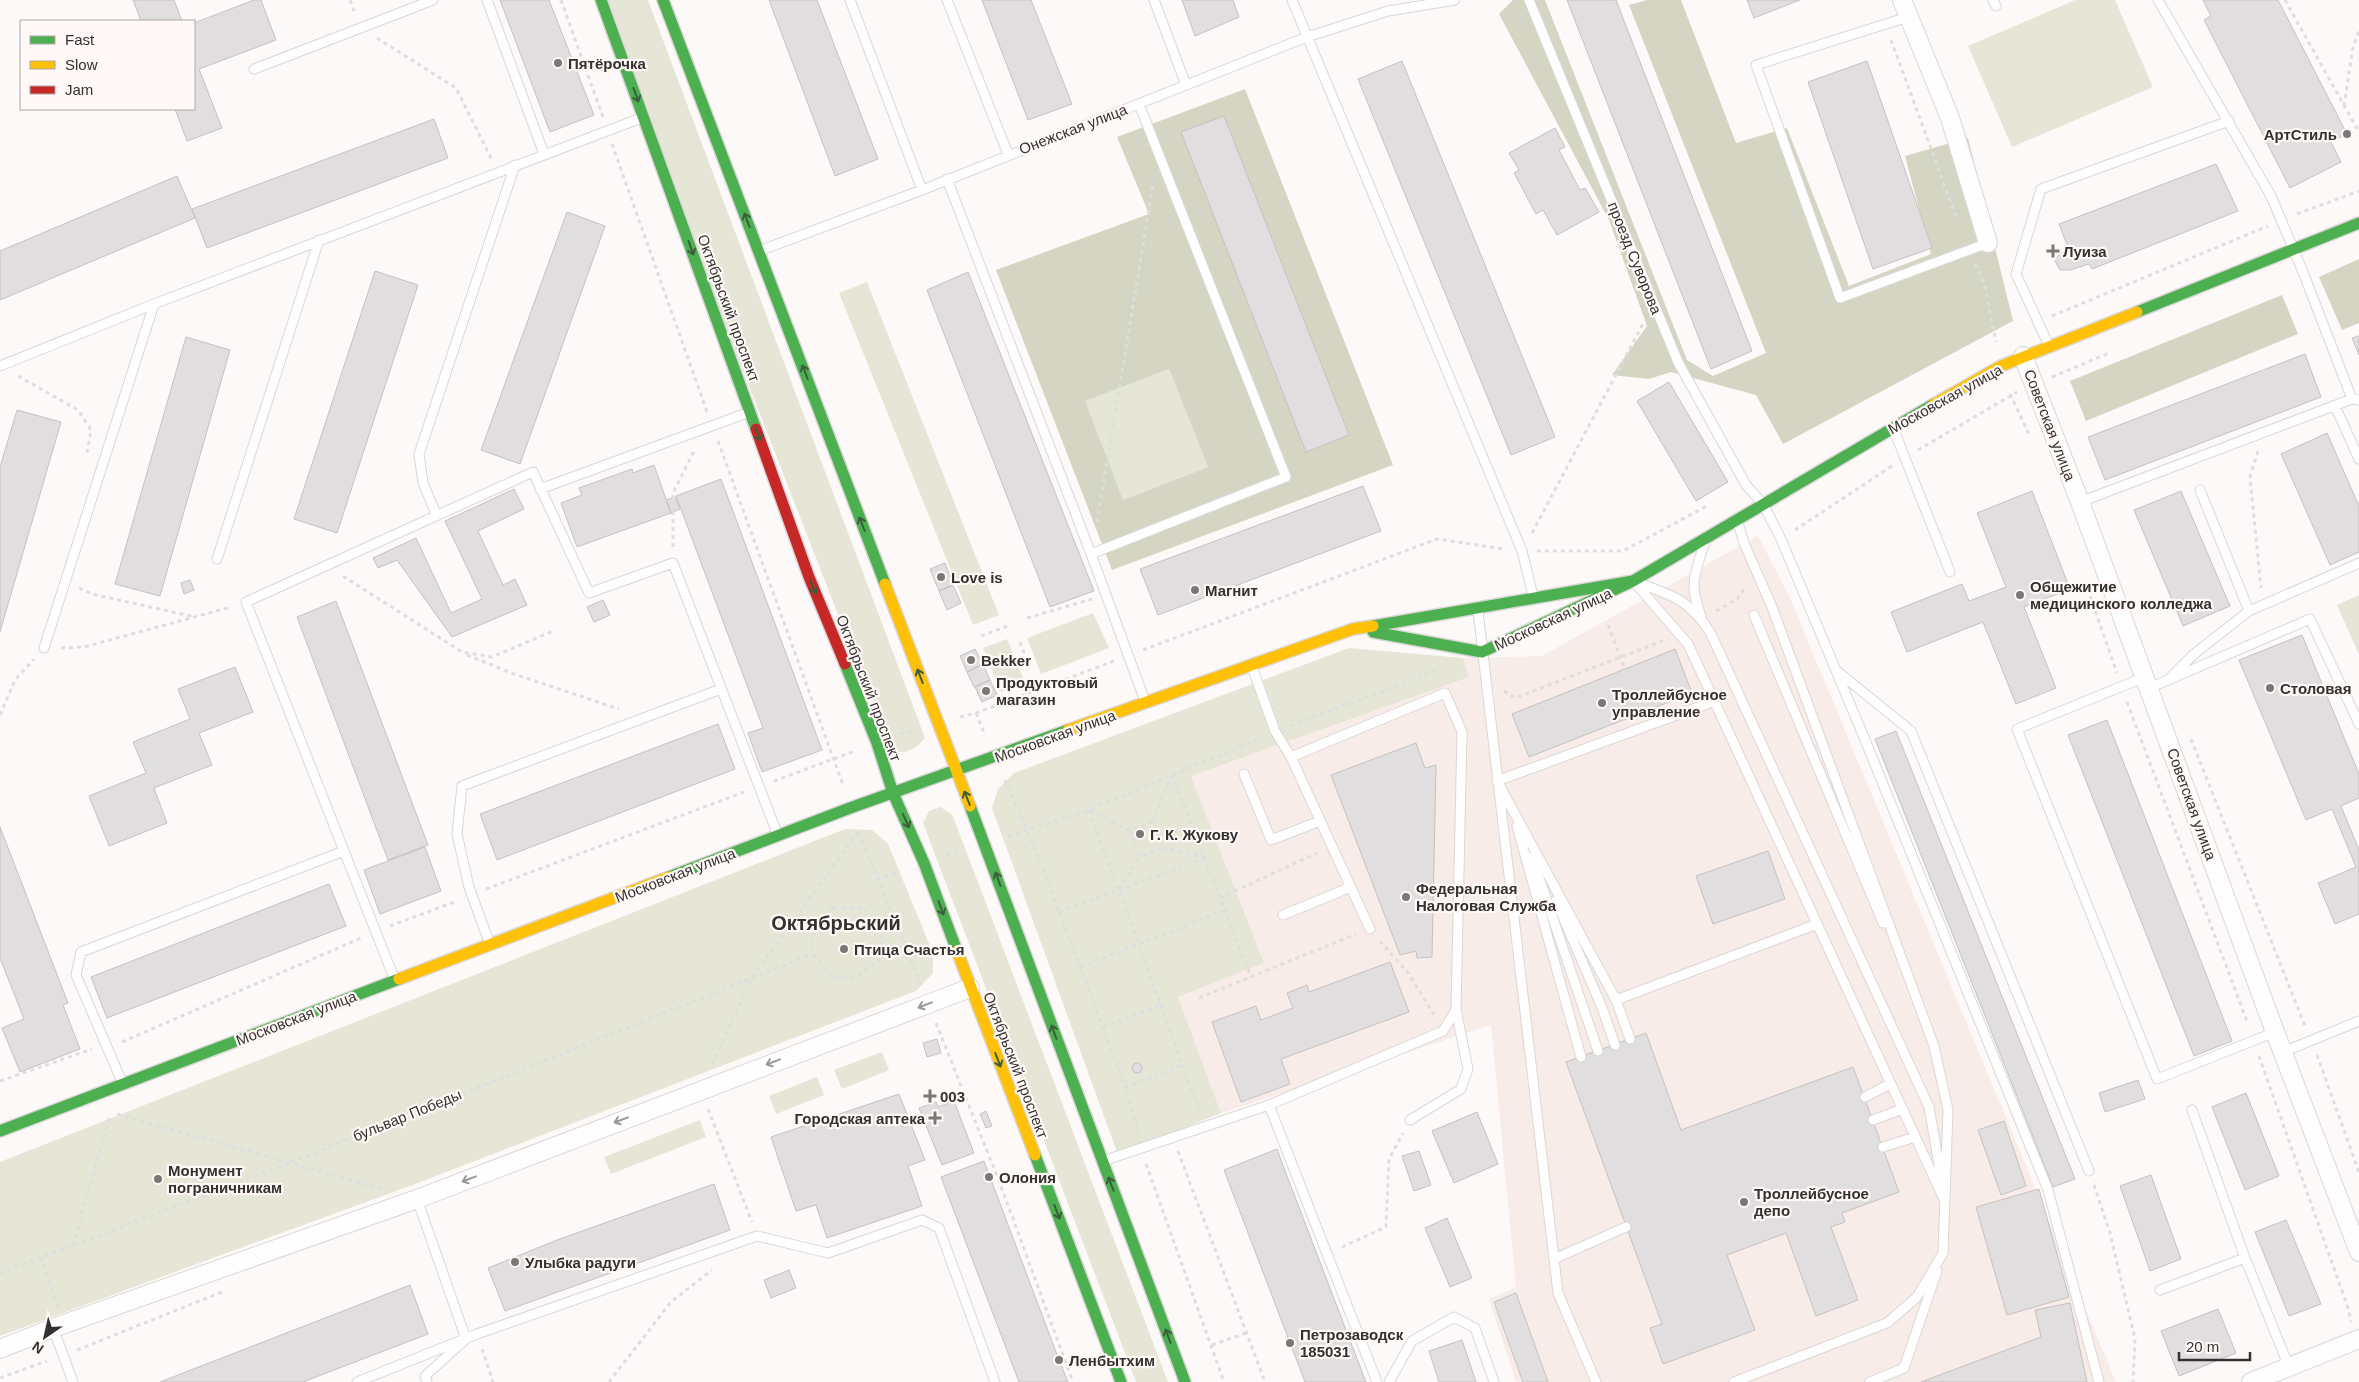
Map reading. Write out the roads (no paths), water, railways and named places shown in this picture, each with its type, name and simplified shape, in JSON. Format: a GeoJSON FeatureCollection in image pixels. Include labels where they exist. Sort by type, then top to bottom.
{"type":"FeatureCollection","features":[{"type":"Feature","properties":{"kind":"main road","name":"Октябрьский проспект"},"geometry":{"type":"LineString","coordinates":[[601,0],[809,577],[876,743],[893,793],[924,863],[1121,1382]]}},
{"type":"Feature","properties":{"kind":"main road"},"geometry":{"type":"LineString","coordinates":[[663,0],[937,722],[985,843],[1184,1382]]}},
{"type":"Feature","properties":{"kind":"main road","name":"Московская улица"},"geometry":{"type":"LineString","coordinates":[[1353,629],[1482,652],[1633,581],[1893,427],[2023,356],[2050,348],[2294,251],[2359,223]]}},
{"type":"Feature","properties":{"kind":"main road","name":"Московская улица"},"geometry":{"type":"LineString","coordinates":[[3,1127],[123,1084],[850,808],[995,758],[1251,664],[1353,629],[1633,581]]}},
{"type":"Feature","properties":{"kind":"street"},"geometry":{"type":"LineString","coordinates":[[1902,0],[1950,118],[1988,243]]}},
{"type":"Feature","properties":{"kind":"street","name":"Советская улица"},"geometry":{"type":"LineString","coordinates":[[2023,356],[2080,502],[2275,1032],[2359,1252]]}},
{"type":"Feature","properties":{"kind":"street"},"geometry":{"type":"LineString","coordinates":[[0,1349],[53,1328],[417,1199],[970,988]]}},
{"type":"Feature","properties":{"kind":"street"},"geometry":{"type":"LineString","coordinates":[[2251,1382],[2274,1378],[2290,1366],[2359,1338]]}},
{"type":"Feature","properties":{"kind":"lane"},"geometry":{"type":"LineString","coordinates":[[254,69],[433,0]]}},
{"type":"Feature","properties":{"kind":"lane"},"geometry":{"type":"LineString","coordinates":[[487,0],[544,154]]}},
{"type":"Feature","properties":{"kind":"lane"},"geometry":{"type":"LineString","coordinates":[[850,0],[922,190]]}},
{"type":"Feature","properties":{"kind":"lane"},"geometry":{"type":"LineString","coordinates":[[947,0],[1008,154]]}},
{"type":"Feature","properties":{"kind":"lane"},"geometry":{"type":"LineString","coordinates":[[1154,0],[1186,85]]}},
{"type":"Feature","properties":{"kind":"lane"},"geometry":{"type":"LineString","coordinates":[[1292,0],[1522,551],[1534,599]]}},
{"type":"Feature","properties":{"kind":"lane","name":"Онежская улица"},"geometry":{"type":"LineString","coordinates":[[759,251],[922,190],[1008,154],[1307,37],[1388,11],[1455,0]]}},
{"type":"Feature","properties":{"kind":"lane","name":"проезд Суворова"},"geometry":{"type":"LineString","coordinates":[[1529,0],[1678,362],[1746,484],[1763,504],[1781,539],[1835,669],[2048,1190],[2099,1382]]}},
{"type":"Feature","properties":{"kind":"lane"},"geometry":{"type":"LineString","coordinates":[[2080,502],[2265,431],[2355,400],[2271,196],[2158,0]]}},
{"type":"Feature","properties":{"kind":"lane"},"geometry":{"type":"LineString","coordinates":[[1908,17],[1756,65],[1840,298],[1988,243]]}},
{"type":"Feature","properties":{"kind":"lane"},"geometry":{"type":"LineString","coordinates":[[1091,554],[1286,477],[1139,104]]}},
{"type":"Feature","properties":{"kind":"lane"},"geometry":{"type":"LineString","coordinates":[[0,366],[154,304],[644,116]]}},
{"type":"Feature","properties":{"kind":"lane"},"geometry":{"type":"LineString","coordinates":[[2050,348],[2016,274],[2041,189],[2229,121]]}},
{"type":"Feature","properties":{"kind":"lane"},"geometry":{"type":"LineString","coordinates":[[436,514],[423,483],[419,454],[516,165]]}},
{"type":"Feature","properties":{"kind":"lane"},"geometry":{"type":"LineString","coordinates":[[947,179],[1091,554],[1146,704]]}},
{"type":"Feature","properties":{"kind":"lane"},"geometry":{"type":"LineString","coordinates":[[216,559],[319,240]]}},
{"type":"Feature","properties":{"kind":"lane"},"geometry":{"type":"LineString","coordinates":[[44,648],[154,304]]}},
{"type":"Feature","properties":{"kind":"lane"},"geometry":{"type":"LineString","coordinates":[[2335,406],[2359,459]]}},
{"type":"Feature","properties":{"kind":"lane"},"geometry":{"type":"LineString","coordinates":[[540,489],[750,412]]}},
{"type":"Feature","properties":{"kind":"lane"},"geometry":{"type":"LineString","coordinates":[[1893,427],[1950,572]]}},
{"type":"Feature","properties":{"kind":"lane"},"geometry":{"type":"LineString","coordinates":[[395,981],[246,602],[436,514],[533,472],[589,593],[673,563],[778,836]]}},
{"type":"Feature","properties":{"kind":"lane"},"geometry":{"type":"LineString","coordinates":[[2200,490],[2249,611]]}},
{"type":"Feature","properties":{"kind":"lane"},"geometry":{"type":"LineString","coordinates":[[1737,520],[1744,543],[1772,607],[1934,1046],[1948,1110],[1943,1253],[1904,1368],[1870,1382]]}},
{"type":"Feature","properties":{"kind":"lane"},"geometry":{"type":"LineString","coordinates":[[1707,537],[1695,570],[1693,595],[1702,619],[1711,634],[1929,1107],[1946,1202]]}},
{"type":"Feature","properties":{"kind":"lane"},"geometry":{"type":"LineString","coordinates":[[2168,680],[2194,654],[2249,611],[2359,563]]}},
{"type":"Feature","properties":{"kind":"lane"},"geometry":{"type":"LineString","coordinates":[[1633,581],[1678,597],[1702,619]]}},
{"type":"Feature","properties":{"kind":"lane"},"geometry":{"type":"LineString","coordinates":[[1633,581],[1688,644],[1946,1202]]}},
{"type":"Feature","properties":{"kind":"lane"},"geometry":{"type":"LineString","coordinates":[[1516,602],[1530,616],[1520,634]]}},
{"type":"Feature","properties":{"kind":"lane"},"geometry":{"type":"LineString","coordinates":[[1478,608],[1558,1293],[1596,1382]]}},
{"type":"Feature","properties":{"kind":"lane"},"geometry":{"type":"LineString","coordinates":[[1754,615],[1934,1046]]}},
{"type":"Feature","properties":{"kind":"lane"},"geometry":{"type":"LineString","coordinates":[[2275,1032],[2157,1079],[2016,729],[2147,682],[2168,680],[2310,619],[2359,724]]}},
{"type":"Feature","properties":{"kind":"lane"},"geometry":{"type":"LineString","coordinates":[[1251,664],[1275,731],[1291,757],[1370,929]]}},
{"type":"Feature","properties":{"kind":"lane"},"geometry":{"type":"LineString","coordinates":[[1835,669],[1911,730],[2089,1171]]}},
{"type":"Feature","properties":{"kind":"lane"},"geometry":{"type":"LineString","coordinates":[[490,945],[472,895],[457,834],[462,786],[722,689]]}},
{"type":"Feature","properties":{"kind":"lane"},"geometry":{"type":"LineString","coordinates":[[1291,757],[1444,693],[1462,732],[1456,1010],[1468,1069],[1461,1089],[1410,1120]]}},
{"type":"Feature","properties":{"kind":"lane"},"geometry":{"type":"LineString","coordinates":[[1497,781],[1715,701]]}},
{"type":"Feature","properties":{"kind":"lane"},"geometry":{"type":"LineString","coordinates":[[1244,774],[1271,840],[1320,821]]}},
{"type":"Feature","properties":{"kind":"lane"},"geometry":{"type":"LineString","coordinates":[[1497,781],[1616,1000],[1630,1039]]}},
{"type":"Feature","properties":{"kind":"lane"},"geometry":{"type":"LineString","coordinates":[[1513,810],[1582,1056]]}},
{"type":"Feature","properties":{"kind":"lane"},"geometry":{"type":"LineString","coordinates":[[1521,825],[1598,1050]]}},
{"type":"Feature","properties":{"kind":"lane"},"geometry":{"type":"LineString","coordinates":[[1533,847],[1601,1005],[1614,1045]]}},
{"type":"Feature","properties":{"kind":"lane"},"geometry":{"type":"LineString","coordinates":[[123,1084],[76,975],[81,952],[344,851]]}},
{"type":"Feature","properties":{"kind":"lane"},"geometry":{"type":"LineString","coordinates":[[1283,915],[1351,888]]}},
{"type":"Feature","properties":{"kind":"lane"},"geometry":{"type":"LineString","coordinates":[[1616,1000],[1817,924]]}},
{"type":"Feature","properties":{"kind":"lane"},"geometry":{"type":"LineString","coordinates":[[1102,1161],[1269,1105],[1444,1031],[1456,1010]]}},
{"type":"Feature","properties":{"kind":"lane"},"geometry":{"type":"LineString","coordinates":[[2283,1052],[2359,1021]]}},
{"type":"Feature","properties":{"kind":"lane"},"geometry":{"type":"LineString","coordinates":[[1865,1097],[1890,1084]]}},
{"type":"Feature","properties":{"kind":"lane"},"geometry":{"type":"LineString","coordinates":[[1269,1105],[1377,1382]]}},
{"type":"Feature","properties":{"kind":"lane"},"geometry":{"type":"LineString","coordinates":[[1873,1120],[1902,1109]]}},
{"type":"Feature","properties":{"kind":"lane"},"geometry":{"type":"LineString","coordinates":[[2192,1110],[2245,1258],[2290,1366]]}},
{"type":"Feature","properties":{"kind":"lane"},"geometry":{"type":"LineString","coordinates":[[1883,1147],[1915,1137]]}},
{"type":"Feature","properties":{"kind":"lane"},"geometry":{"type":"LineString","coordinates":[[417,1199],[466,1339]]}},
{"type":"Feature","properties":{"kind":"lane"},"geometry":{"type":"LineString","coordinates":[[357,1382],[477,1334],[757,1236],[828,1253],[922,1220],[939,1228],[995,1382]]}},
{"type":"Feature","properties":{"kind":"lane"},"geometry":{"type":"LineString","coordinates":[[1554,1259],[1626,1227]]}},
{"type":"Feature","properties":{"kind":"lane"},"geometry":{"type":"LineString","coordinates":[[1734,1382],[1888,1323],[1917,1297],[1943,1253]]}},
{"type":"Feature","properties":{"kind":"lane"},"geometry":{"type":"LineString","coordinates":[[2160,1290],[2245,1258]]}},
{"type":"Feature","properties":{"kind":"lane"},"geometry":{"type":"LineString","coordinates":[[1388,1382],[1412,1341],[1454,1317],[1474,1328],[1494,1382]]}},
{"type":"Feature","properties":{"kind":"lane"},"geometry":{"type":"LineString","coordinates":[[53,1328],[73,1382]]}},
{"type":"Feature","properties":{"kind":"lane"},"geometry":{"type":"LineString","coordinates":[[427,1382],[425,1376],[466,1339]]}},
{"type":"Feature","properties":{"kind":"place","name":"Пятёрочка"},"geometry":{"type":"Point","coordinates":[558,63]}},
{"type":"Feature","properties":{"kind":"place","name":"АртСтиль"},"geometry":{"type":"Point","coordinates":[2347,134]}},
{"type":"Feature","properties":{"kind":"place","name":"Луиза"},"geometry":{"type":"Point","coordinates":[2053,251]}},
{"type":"Feature","properties":{"kind":"place","name":"Love is"},"geometry":{"type":"Point","coordinates":[941,577]}},
{"type":"Feature","properties":{"kind":"place","name":"Магнит"},"geometry":{"type":"Point","coordinates":[1195,590]}},
{"type":"Feature","properties":{"kind":"place","name":"Общежитие медицинского колледжа"},"geometry":{"type":"Point","coordinates":[2020,595]}},
{"type":"Feature","properties":{"kind":"place","name":"Bekker"},"geometry":{"type":"Point","coordinates":[971,660]}},
{"type":"Feature","properties":{"kind":"place","name":"Столовая"},"geometry":{"type":"Point","coordinates":[2270,688]}},
{"type":"Feature","properties":{"kind":"place","name":"Продуктовый магазин"},"geometry":{"type":"Point","coordinates":[986,691]}},
{"type":"Feature","properties":{"kind":"place","name":"Троллейбусное управление"},"geometry":{"type":"Point","coordinates":[1602,703]}},
{"type":"Feature","properties":{"kind":"place","name":"Г. К. Жукову"},"geometry":{"type":"Point","coordinates":[1140,834]}},
{"type":"Feature","properties":{"kind":"place","name":"Федеральная Налоговая Служба"},"geometry":{"type":"Point","coordinates":[1406,897]}},
{"type":"Feature","properties":{"kind":"place","name":"Птица Счастья"},"geometry":{"type":"Point","coordinates":[844,949]}},
{"type":"Feature","properties":{"kind":"place","name":"003"},"geometry":{"type":"Point","coordinates":[930,1096]}},
{"type":"Feature","properties":{"kind":"place","name":"Городская аптека"},"geometry":{"type":"Point","coordinates":[935,1118]}},
{"type":"Feature","properties":{"kind":"place","name":"Олония"},"geometry":{"type":"Point","coordinates":[989,1177]}},
{"type":"Feature","properties":{"kind":"place","name":"Монумент пограничникам"},"geometry":{"type":"Point","coordinates":[158,1179]}},
{"type":"Feature","properties":{"kind":"place","name":"Троллейбусное депо"},"geometry":{"type":"Point","coordinates":[1744,1202]}},
{"type":"Feature","properties":{"kind":"place","name":"Улыбка радуги"},"geometry":{"type":"Point","coordinates":[515,1262]}},
{"type":"Feature","properties":{"kind":"place","name":"Петрозаводск 185031"},"geometry":{"type":"Point","coordinates":[1290,1343]}},
{"type":"Feature","properties":{"kind":"place","name":"Ленбытхим"},"geometry":{"type":"Point","coordinates":[1059,1360]}},
{"type":"Feature","properties":{"kind":"district","name":"Октябрьский"},"geometry":{"type":"Point","coordinates":[836,923]}}]}
